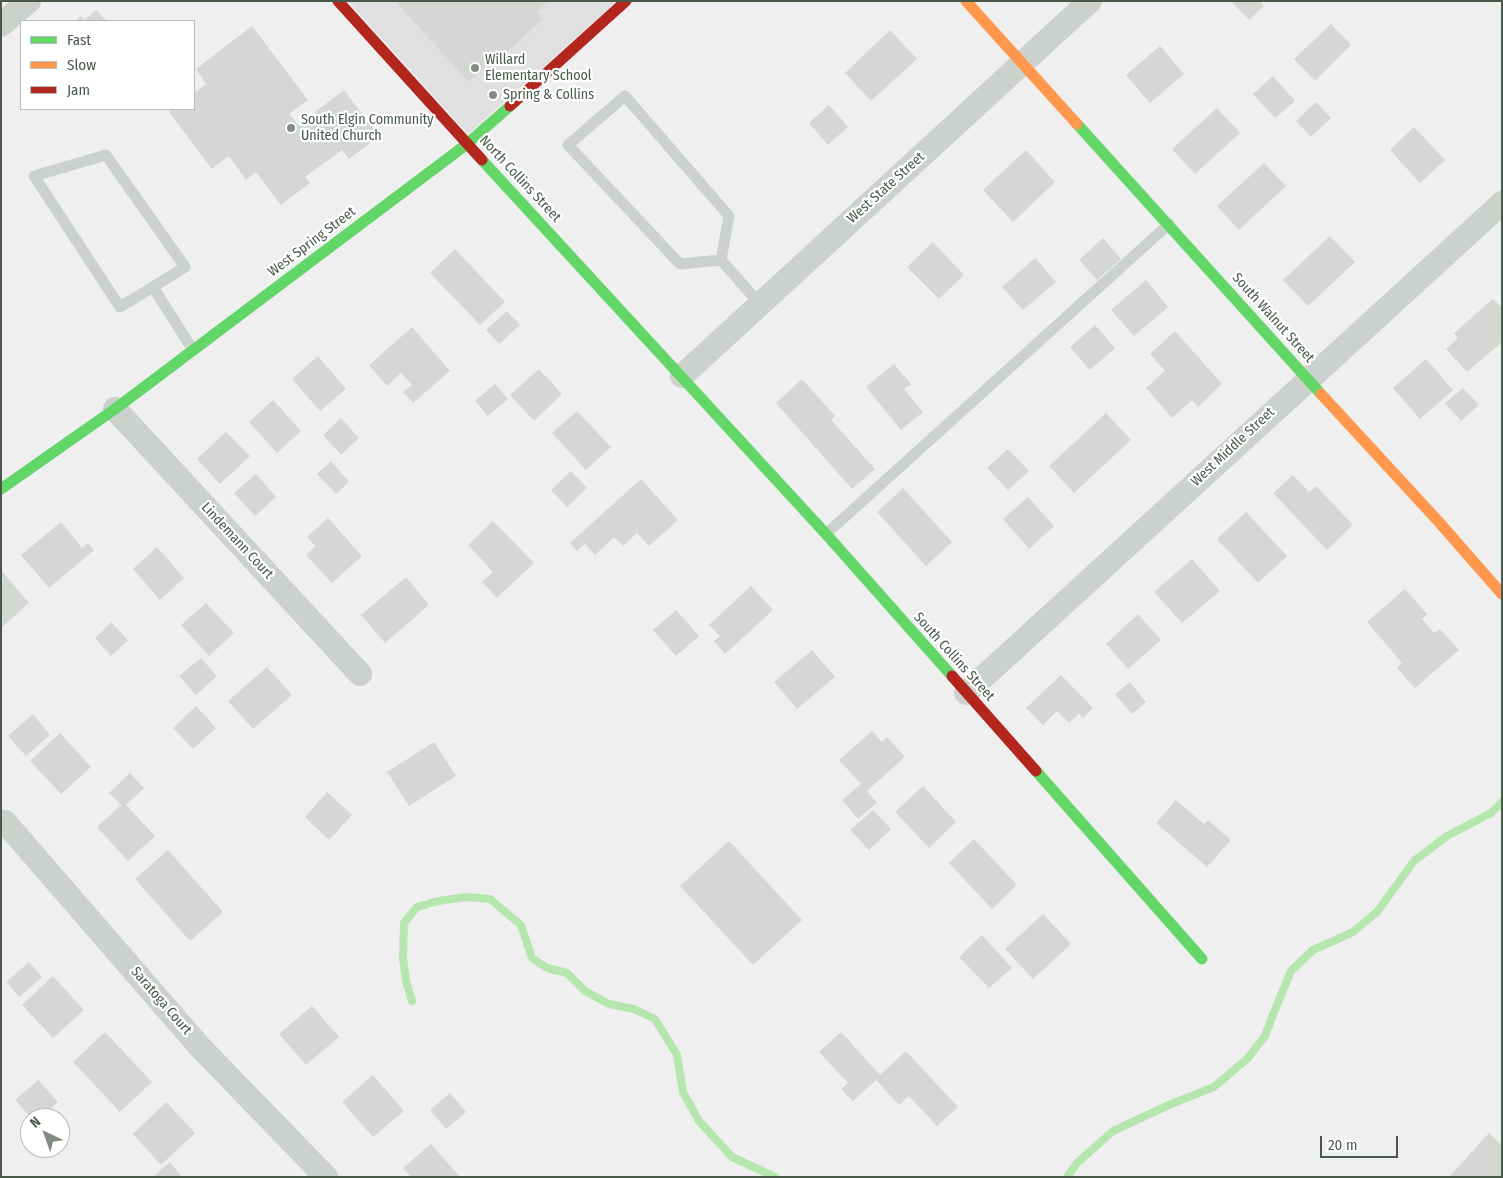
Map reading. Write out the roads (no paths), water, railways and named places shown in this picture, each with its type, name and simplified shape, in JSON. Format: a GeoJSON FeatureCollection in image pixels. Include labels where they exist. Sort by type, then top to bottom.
{"type":"FeatureCollection","features":[{"type":"Feature","properties":{"kind":"street"},"geometry":{"type":"LineString","coordinates":[[1,25],[29,1]]}},
{"type":"Feature","properties":{"kind":"street","name":"North Collins Street"},"geometry":{"type":"LineString","coordinates":[[338,1],[467,144],[682,376]]}},
{"type":"Feature","properties":{"kind":"street","name":"West Spring Street"},"geometry":{"type":"LineString","coordinates":[[1,489],[114,409],[467,144],[626,1]]}},
{"type":"Feature","properties":{"kind":"street","name":"South Walnut Street"},"geometry":{"type":"LineString","coordinates":[[966,1],[1502,594]]}},
{"type":"Feature","properties":{"kind":"street","name":"West State Street"},"geometry":{"type":"LineString","coordinates":[[682,376],[1090,1]]}},
{"type":"Feature","properties":{"kind":"street","name":"West Middle Street"},"geometry":{"type":"LineString","coordinates":[[966,693],[1502,203]]}},
{"type":"Feature","properties":{"kind":"street","name":"South Collins Street"},"geometry":{"type":"LineString","coordinates":[[682,376],[826,534],[1202,959]]}},
{"type":"Feature","properties":{"kind":"street","name":"Lindemann Court"},"geometry":{"type":"LineString","coordinates":[[114,409],[360,674]]}},
{"type":"Feature","properties":{"kind":"street","name":"Saratoga Court"},"geometry":{"type":"LineString","coordinates":[[1,823],[5,822],[200,1046],[326,1177]]}},
{"type":"Feature","properties":{"kind":"lane"},"geometry":{"type":"LineString","coordinates":[[625,96],[729,216],[721,260],[680,264],[568,145],[625,96]]}},
{"type":"Feature","properties":{"kind":"lane"},"geometry":{"type":"LineString","coordinates":[[106,155],[185,267],[153,287],[120,307],[34,176],[106,155]]}},
{"type":"Feature","properties":{"kind":"lane"},"geometry":{"type":"LineString","coordinates":[[826,534],[1169,224]]}},
{"type":"Feature","properties":{"kind":"lane"},"geometry":{"type":"LineString","coordinates":[[721,260],[760,304]]}},
{"type":"Feature","properties":{"kind":"lane"},"geometry":{"type":"LineString","coordinates":[[153,287],[193,350]]}},
{"type":"Feature","properties":{"kind":"waterway"},"geometry":{"type":"LineString","coordinates":[[1067,1177],[1077,1163],[1113,1131],[1171,1104],[1214,1087],[1248,1058],[1265,1036],[1291,971],[1313,950],[1353,932],[1377,912],[1414,861],[1447,836],[1491,813],[1502,802]]}},
{"type":"Feature","properties":{"kind":"waterway"},"geometry":{"type":"LineString","coordinates":[[412,1001],[406,981],[403,958],[404,923],[417,907],[438,901],[467,897],[490,899],[521,925],[532,958],[547,968],[567,973],[585,991],[609,1004],[634,1009],[655,1019],[677,1055],[683,1092],[699,1121],[732,1157],[775,1177]]}},
{"type":"Feature","properties":{"kind":"place","name":"Willard Elementary School"},"geometry":{"type":"Point","coordinates":[475,68]}},
{"type":"Feature","properties":{"kind":"place","name":"Spring & Collins"},"geometry":{"type":"Point","coordinates":[493,95]}},
{"type":"Feature","properties":{"kind":"place","name":"South Elgin Community United Church"},"geometry":{"type":"Point","coordinates":[291,128]}}]}
